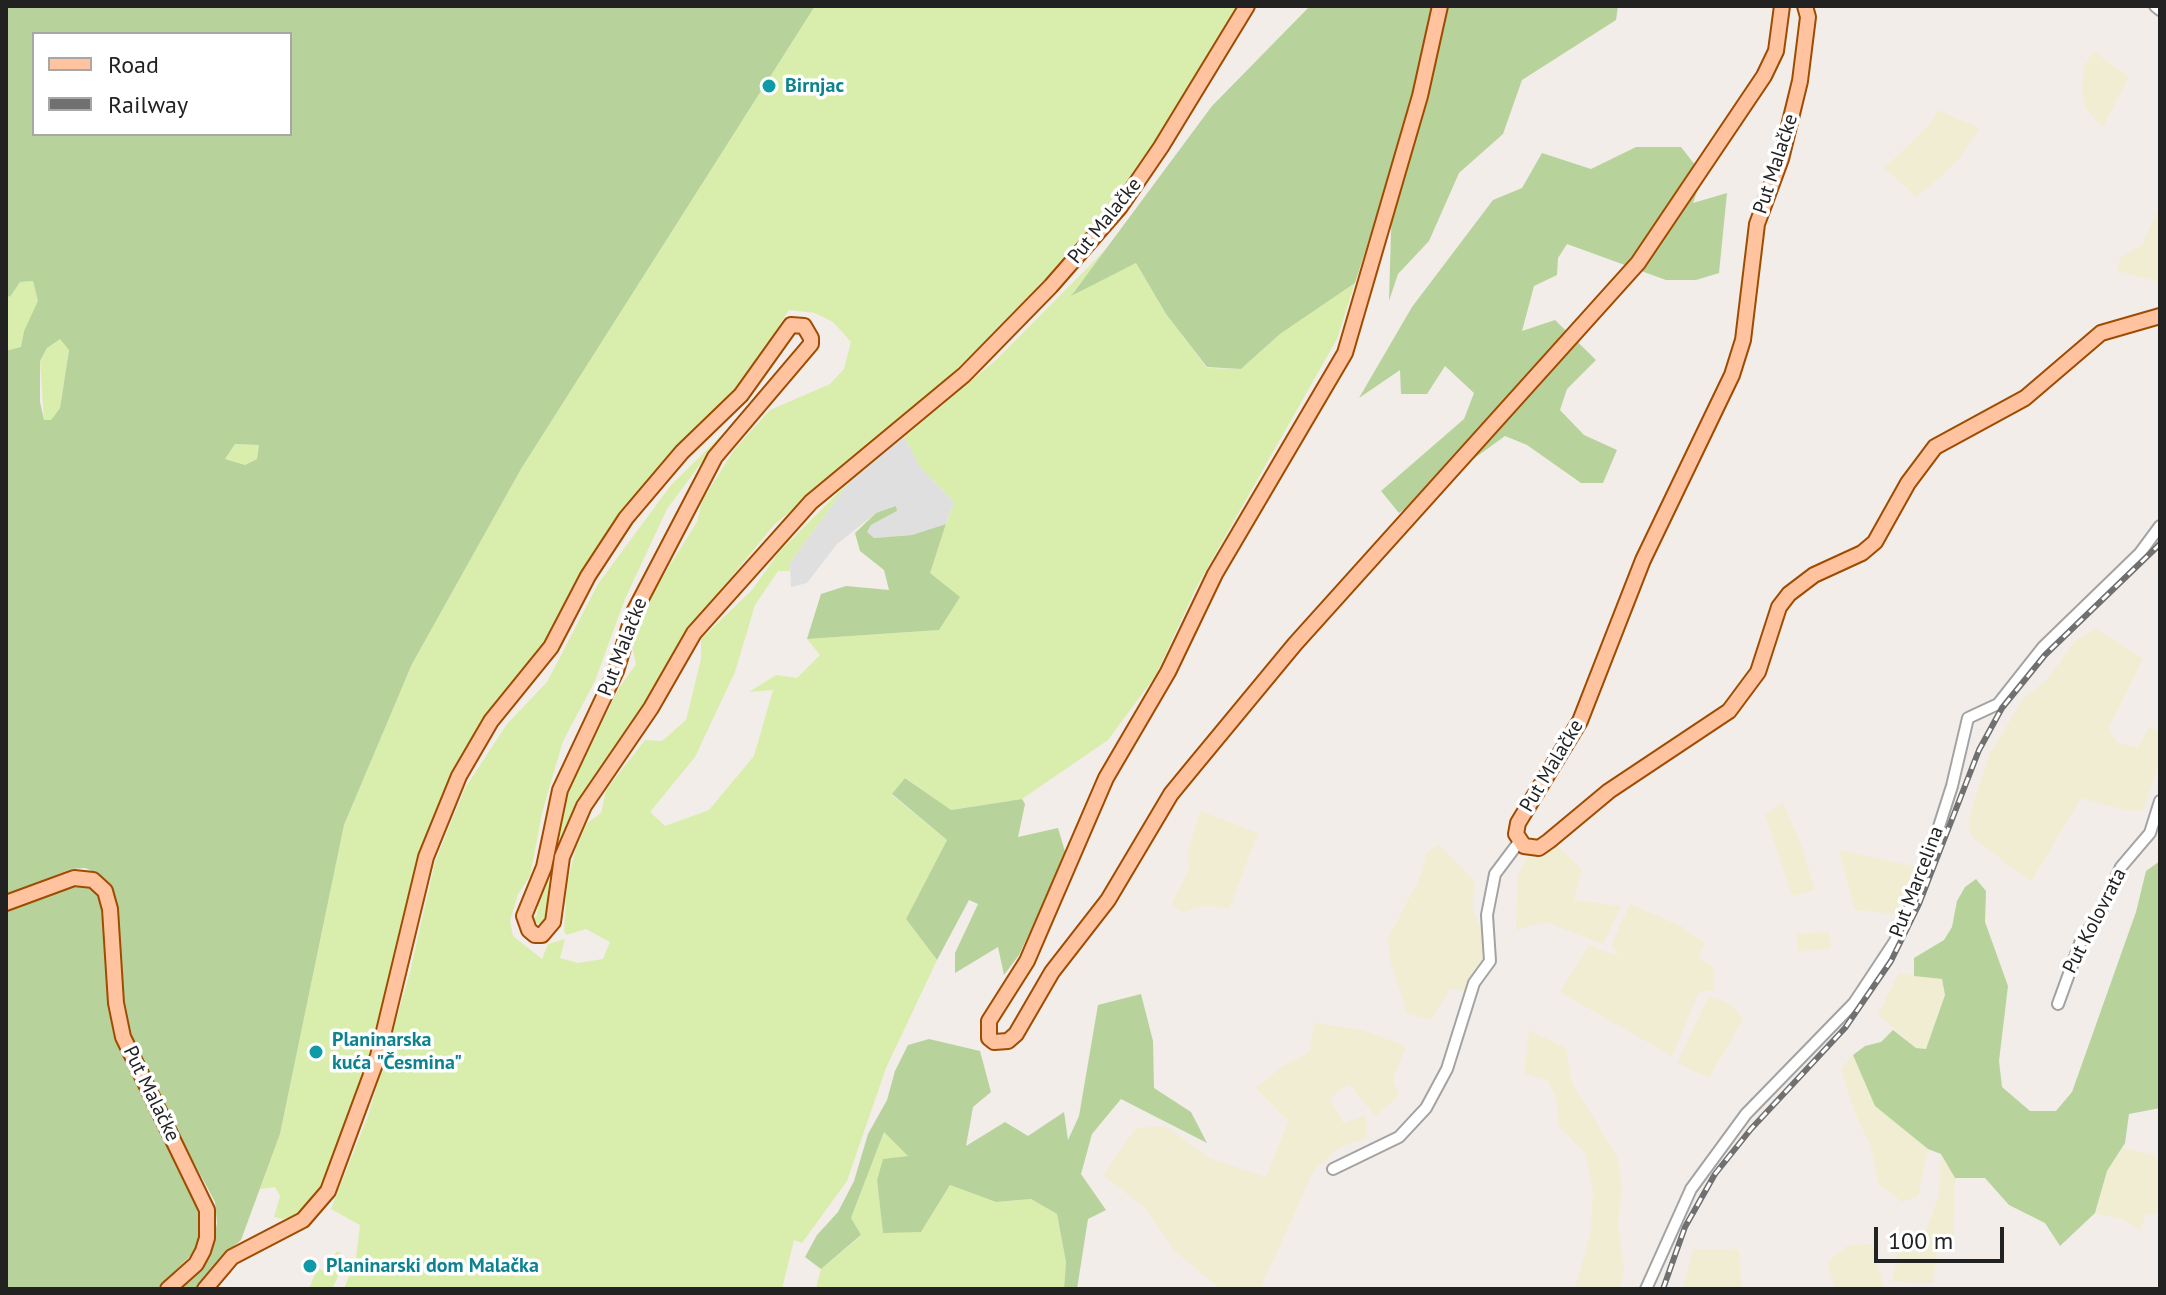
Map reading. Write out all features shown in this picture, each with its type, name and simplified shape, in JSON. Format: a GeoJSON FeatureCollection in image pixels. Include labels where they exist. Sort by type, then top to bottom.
{"type":"FeatureCollection","features":[{"type":"Feature","properties":{"kind":"main road","name":"Put Malačke"},"geometry":{"type":"LineString","coordinates":[[205,1289],[232,1257],[303,1220],[328,1191],[378,1056],[426,857],[459,776],[491,721],[551,647],[588,576],[635,506],[682,452],[741,395],[791,325],[804,326],[811,344],[715,457],[634,612],[616,671],[560,790],[544,867],[524,916],[529,930],[535,935],[542,935],[553,922],[562,857],[584,806],[651,708],[694,633],[802,511],[964,375],[1051,286],[1120,207],[1161,147],[1247,6]]}},
{"type":"Feature","properties":{"kind":"main road"},"geometry":{"type":"LineString","coordinates":[[1440,6],[1420,96],[1345,353],[1215,574],[1168,672],[1106,778],[1027,961],[989,1021],[989,1038],[994,1042],[1008,1041],[1016,1034],[1052,972],[1108,900],[1171,794],[1194,766],[1295,644],[1638,263],[1764,76],[1776,51],[1782,6]]}},
{"type":"Feature","properties":{"kind":"main road","name":"Put Malačke"},"geometry":{"type":"LineString","coordinates":[[1805,6],[1808,17],[1800,81],[1781,159],[1757,224],[1743,340],[1732,375],[1643,560],[1580,721],[1518,823],[1519,842],[1532,849],[1539,848],[1609,791],[1729,711],[1758,672],[1779,607],[1789,594],[1814,575],[1862,553],[1875,542],[1886,529],[1908,483],[1935,447],[2025,398],[2101,333],[2160,316]]}},
{"type":"Feature","properties":{"kind":"main road","name":"Put Malačke"},"geometry":{"type":"LineString","coordinates":[[6,903],[74,878],[93,880],[105,891],[110,909],[116,1003],[123,1037],[207,1210],[203,1251],[196,1264],[168,1289]]}},
{"type":"Feature","properties":{"kind":"street"},"geometry":{"type":"LineString","coordinates":[[2155,6],[2160,10]]}},
{"type":"Feature","properties":{"kind":"street","name":"Put Marcelina"},"geometry":{"type":"LineString","coordinates":[[1646,1289],[1691,1189],[1746,1114],[1854,1003],[1895,941],[1920,886],[1952,786],[1968,718],[1998,704],[2043,647],[2140,553],[2160,526]]}},
{"type":"Feature","properties":{"kind":"street","name":"Put Kolovrata"},"geometry":{"type":"LineString","coordinates":[[2058,1004],[2082,938],[2097,919],[2121,867],[2150,833],[2160,801]]}},
{"type":"Feature","properties":{"kind":"street"},"geometry":{"type":"LineString","coordinates":[[1333,1169],[1399,1137],[1426,1108],[1447,1069],[1474,983],[1490,961],[1487,915],[1495,874],[1519,842]]}},
{"type":"Feature","properties":{"kind":"shaded area"},"geometry":{"type":"Polygon","coordinates":[[[2093,51],[2129,76],[2103,127],[2086,109],[2082,91],[2084,67],[2093,51]]]}},
{"type":"Feature","properties":{"kind":"shaded area"},"geometry":{"type":"Polygon","coordinates":[[[1938,110],[1979,128],[1955,164],[1917,197],[1884,168],[1930,125],[1938,110]]]}},
{"type":"Feature","properties":{"kind":"shaded area"},"geometry":{"type":"Polygon","coordinates":[[[2159,208],[2160,282],[2117,271],[2120,258],[2142,245],[2159,208]]]}},
{"type":"Feature","properties":{"kind":"shaded area"},"geometry":{"type":"Polygon","coordinates":[[[904,437],[921,468],[954,502],[946,524],[912,535],[873,538],[866,532],[871,525],[897,511],[876,513],[837,544],[807,583],[791,587],[790,562],[850,481],[904,437]]]}},
{"type":"Feature","properties":{"kind":"shaded area"},"geometry":{"type":"Polygon","coordinates":[[[2095,628],[2143,659],[2109,727],[2117,742],[2137,748],[2150,726],[2160,732],[2160,759],[2143,811],[2125,810],[2081,798],[2031,882],[1971,836],[1969,821],[1973,804],[1990,753],[2024,698],[2049,678],[2073,643],[2095,628]]]}},
{"type":"Feature","properties":{"kind":"shaded area"},"geometry":{"type":"Polygon","coordinates":[[[1783,803],[1802,847],[1815,890],[1792,896],[1765,815],[1783,803]]]}},
{"type":"Feature","properties":{"kind":"shaded area"},"geometry":{"type":"Polygon","coordinates":[[[1200,811],[1258,833],[1229,909],[1207,905],[1183,912],[1171,905],[1189,869],[1188,851],[1200,811]]]}},
{"type":"Feature","properties":{"kind":"shaded area"},"geometry":{"type":"Polygon","coordinates":[[[1438,844],[1475,882],[1472,907],[1488,946],[1467,991],[1450,989],[1431,1020],[1407,1014],[1389,956],[1388,939],[1421,875],[1426,854],[1438,844]]]}},
{"type":"Feature","properties":{"kind":"shaded area"},"geometry":{"type":"Polygon","coordinates":[[[1558,846],[1582,870],[1574,900],[1621,906],[1603,944],[1546,922],[1516,930],[1517,876],[1528,856],[1541,857],[1558,846]]]}},
{"type":"Feature","properties":{"kind":"shaded area"},"geometry":{"type":"Polygon","coordinates":[[[1839,850],[1918,867],[1897,914],[1855,910],[1839,850]]]}},
{"type":"Feature","properties":{"kind":"shaded area"},"geometry":{"type":"Polygon","coordinates":[[[1630,904],[1681,926],[1705,943],[1699,957],[1713,967],[1714,990],[1699,992],[1672,1056],[1560,992],[1589,945],[1619,956],[1611,945],[1630,904]]]}},
{"type":"Feature","properties":{"kind":"shaded area"},"geometry":{"type":"Polygon","coordinates":[[[1829,932],[1831,948],[1798,952],[1796,934],[1829,932]]]}},
{"type":"Feature","properties":{"kind":"shaded area"},"geometry":{"type":"Polygon","coordinates":[[[1899,973],[1942,979],[1945,996],[1926,1049],[1916,1048],[1878,1014],[1899,973]]]}},
{"type":"Feature","properties":{"kind":"shaded area"},"geometry":{"type":"Polygon","coordinates":[[[1708,997],[1736,1009],[1743,1019],[1709,1078],[1677,1063],[1708,997]]]}},
{"type":"Feature","properties":{"kind":"shaded area"},"geometry":{"type":"Polygon","coordinates":[[[1314,1023],[1362,1030],[1406,1046],[1393,1079],[1399,1096],[1375,1116],[1349,1084],[1330,1098],[1343,1123],[1366,1115],[1367,1138],[1340,1147],[1314,1170],[1260,1289],[1220,1289],[1176,1252],[1144,1207],[1103,1175],[1136,1128],[1166,1126],[1209,1158],[1266,1177],[1288,1121],[1256,1088],[1280,1068],[1310,1051],[1314,1023]]]}},
{"type":"Feature","properties":{"kind":"shaded area"},"geometry":{"type":"Polygon","coordinates":[[[1529,1030],[1566,1048],[1572,1083],[1617,1156],[1622,1187],[1618,1223],[1624,1269],[1620,1289],[1575,1289],[1590,1234],[1593,1192],[1585,1153],[1559,1126],[1556,1098],[1548,1081],[1524,1073],[1529,1030]]]}},
{"type":"Feature","properties":{"kind":"shaded area"},"geometry":{"type":"Polygon","coordinates":[[[1853,1055],[1862,1067],[1875,1106],[1928,1149],[1918,1196],[1902,1202],[1878,1184],[1871,1147],[1855,1113],[1841,1069],[1853,1055]]]}},
{"type":"Feature","properties":{"kind":"shaded area"},"geometry":{"type":"Polygon","coordinates":[[[2123,1148],[2160,1156],[2160,1213],[2145,1215],[2141,1231],[2123,1220],[2095,1213],[2107,1171],[2123,1148]]]}},
{"type":"Feature","properties":{"kind":"shaded area"},"geometry":{"type":"Polygon","coordinates":[[[1941,1153],[1955,1178],[1954,1242],[1938,1245],[1933,1284],[1892,1281],[1901,1238],[1923,1239],[1939,1195],[1941,1153]]]}},
{"type":"Feature","properties":{"kind":"shaded area"},"geometry":{"type":"Polygon","coordinates":[[[1872,1244],[1884,1289],[1835,1289],[1827,1262],[1848,1245],[1872,1244]]]}},
{"type":"Feature","properties":{"kind":"shaded area"},"geometry":{"type":"Polygon","coordinates":[[[1693,1249],[1739,1250],[1742,1289],[1683,1289],[1693,1249]]]}},
{"type":"Feature","properties":{"kind":"green space"},"geometry":{"type":"Polygon","coordinates":[[[6,6],[815,6],[521,469],[412,664],[344,825],[280,1134],[241,1240],[221,1257],[197,1289],[178,1289],[204,1266],[212,1248],[217,1223],[215,1202],[127,1037],[109,885],[97,873],[85,868],[71,869],[6,895],[6,351],[21,347],[24,331],[38,301],[33,281],[20,282],[10,297],[6,295],[6,6]],[[60,339],[47,348],[40,361],[40,402],[44,420],[51,420],[60,408],[69,350],[60,339]],[[235,444],[225,459],[245,465],[257,459],[259,445],[235,444]]]}},
{"type":"Feature","properties":{"kind":"green space"},"geometry":{"type":"Polygon","coordinates":[[[815,6],[1237,6],[1170,119],[1113,202],[1061,263],[948,378],[774,525],[682,637],[638,714],[580,800],[555,855],[567,794],[619,688],[636,664],[632,646],[650,597],[697,522],[702,501],[734,450],[770,410],[830,384],[844,369],[851,342],[833,322],[815,313],[789,310],[740,387],[600,545],[582,572],[547,646],[465,750],[446,788],[410,889],[382,1018],[338,1149],[319,1191],[299,1216],[274,1217],[280,1196],[275,1187],[260,1189],[280,1134],[344,825],[412,664],[521,469],[815,6]]]}},
{"type":"Feature","properties":{"kind":"green space"},"geometry":{"type":"Polygon","coordinates":[[[1310,6],[1618,6],[1616,20],[1522,80],[1503,134],[1459,173],[1429,241],[1398,274],[1389,301],[1393,164],[1355,283],[1280,334],[1241,369],[1207,367],[1166,314],[1136,263],[1071,296],[1212,106],[1310,6]]]}},
{"type":"Feature","properties":{"kind":"green space"},"geometry":{"type":"Polygon","coordinates":[[[1636,147],[1681,147],[1703,175],[1693,203],[1727,193],[1719,273],[1696,280],[1666,280],[1567,244],[1558,258],[1557,275],[1534,286],[1522,331],[1555,320],[1596,360],[1567,389],[1560,410],[1584,435],[1617,450],[1603,483],[1581,483],[1527,445],[1505,436],[1399,513],[1381,491],[1464,419],[1474,393],[1445,366],[1427,394],[1401,394],[1400,370],[1359,398],[1412,307],[1493,200],[1522,188],[1542,153],[1591,169],[1636,147]]]}},
{"type":"Feature","properties":{"kind":"green space"},"geometry":{"type":"Polygon","coordinates":[[[1107,248],[1072,294],[1136,263],[1166,314],[1207,368],[1241,369],[1280,334],[1355,283],[1337,339],[1196,588],[1156,675],[1108,740],[1022,799],[950,810],[906,778],[892,795],[947,840],[906,919],[937,960],[886,1068],[847,1181],[802,1243],[794,1240],[782,1289],[344,1289],[356,1258],[360,1225],[331,1209],[369,1113],[410,972],[435,862],[465,788],[507,724],[547,682],[598,584],[671,485],[722,435],[667,509],[625,599],[595,681],[563,741],[542,813],[530,876],[518,894],[510,921],[513,936],[542,959],[548,944],[565,939],[560,958],[578,963],[603,959],[610,942],[586,929],[566,935],[564,931],[567,883],[576,848],[587,823],[601,813],[606,790],[645,740],[662,741],[686,720],[701,659],[701,639],[752,590],[779,552],[850,481],[790,562],[790,571],[778,571],[755,605],[735,672],[695,757],[650,812],[665,826],[709,810],[754,756],[773,690],[749,692],[776,675],[797,678],[820,655],[807,639],[939,630],[929,573],[954,502],[921,468],[904,437],[996,360],[1107,248]]]}},
{"type":"Feature","properties":{"kind":"green space"},"geometry":{"type":"Polygon","coordinates":[[[33,281],[38,301],[34,315],[24,331],[21,347],[9,353],[6,351],[6,295],[10,297],[20,282],[33,281]]]}},
{"type":"Feature","properties":{"kind":"green space"},"geometry":{"type":"Polygon","coordinates":[[[60,338],[69,349],[60,408],[51,420],[44,420],[40,361],[47,348],[60,338]]]}},
{"type":"Feature","properties":{"kind":"green space"},"geometry":{"type":"Polygon","coordinates":[[[235,444],[259,445],[257,459],[245,465],[225,459],[235,444]]]}},
{"type":"Feature","properties":{"kind":"green space"},"geometry":{"type":"Polygon","coordinates":[[[896,506],[897,511],[871,525],[867,532],[874,538],[912,535],[946,524],[930,573],[960,597],[939,630],[807,639],[821,594],[846,586],[889,590],[884,570],[860,551],[855,533],[876,513],[896,506]]]}},
{"type":"Feature","properties":{"kind":"green space"},"geometry":{"type":"Polygon","coordinates":[[[905,778],[951,810],[1022,799],[1025,804],[1018,837],[1058,828],[1066,855],[1019,955],[1004,975],[998,947],[955,973],[955,953],[978,904],[969,900],[937,960],[906,919],[947,840],[892,794],[905,778]]]}},
{"type":"Feature","properties":{"kind":"green space"},"geometry":{"type":"Polygon","coordinates":[[[2160,861],[2160,1108],[2129,1114],[2125,1143],[2107,1171],[2095,1213],[2060,1246],[2045,1223],[2009,1205],[1985,1178],[1955,1178],[1941,1154],[1928,1149],[1875,1106],[1853,1055],[1865,1046],[1881,1042],[1893,1030],[1916,1048],[1926,1049],[1945,995],[1942,979],[1914,976],[1914,958],[1944,940],[1952,927],[1957,901],[1965,887],[1976,879],[1986,891],[1985,922],[2008,986],[1999,1061],[2002,1087],[2030,1111],[2056,1111],[2072,1092],[2136,912],[2146,871],[2160,861]]]}},
{"type":"Feature","properties":{"kind":"green space"},"geometry":{"type":"Polygon","coordinates":[[[549,877],[548,918],[541,926],[532,919],[537,915],[538,907],[534,904],[549,877]]]}},
{"type":"Feature","properties":{"kind":"green space"},"geometry":{"type":"Polygon","coordinates":[[[70,884],[92,886],[100,898],[114,1026],[123,1058],[198,1207],[201,1231],[194,1252],[157,1289],[6,1289],[6,911],[70,884]]]}},
{"type":"Feature","properties":{"kind":"green space"},"geometry":{"type":"Polygon","coordinates":[[[1141,994],[1153,1041],[1154,1088],[1191,1112],[1207,1143],[1121,1099],[1092,1134],[1081,1174],[1106,1210],[1088,1219],[1077,1289],[1064,1289],[1066,1262],[1057,1214],[1031,1199],[996,1202],[950,1185],[921,1232],[883,1233],[877,1180],[883,1159],[908,1156],[884,1132],[851,1218],[861,1235],[821,1269],[805,1257],[817,1235],[838,1212],[854,1181],[868,1134],[887,1100],[895,1071],[908,1045],[929,1039],[980,1051],[991,1092],[973,1107],[966,1146],[1005,1122],[1028,1136],[1064,1112],[1068,1140],[1079,1116],[1098,1005],[1141,994]]]}},
{"type":"Feature","properties":{"kind":"green space"},"geometry":{"type":"Polygon","coordinates":[[[884,1132],[909,1156],[883,1160],[877,1180],[883,1232],[921,1232],[950,1185],[996,1202],[1031,1199],[1057,1214],[1066,1262],[1064,1289],[816,1289],[821,1269],[861,1236],[851,1218],[884,1132]]]}},
{"type":"Feature","properties":{"kind":"green space"},"geometry":{"type":"Polygon","coordinates":[[[337,1251],[341,1253],[338,1260],[345,1262],[332,1289],[309,1289],[315,1274],[320,1269],[326,1272],[337,1251]]]}},
{"type":"Feature","properties":{"kind":"railway"},"geometry":{"type":"LineString","coordinates":[[1663,1289],[1685,1227],[1715,1174],[1751,1129],[1845,1028],[1891,961],[1919,904],[1979,750],[2002,708],[2045,655],[2160,544]]}},
{"type":"Feature","properties":{"kind":"place","name":"Birnjac"},"geometry":{"type":"Point","coordinates":[769,86]}},
{"type":"Feature","properties":{"kind":"place","name":"Planinarska kuća \"Česmina\""},"geometry":{"type":"Point","coordinates":[316,1052]}},
{"type":"Feature","properties":{"kind":"place","name":"Planinarski dom Malačka"},"geometry":{"type":"Point","coordinates":[310,1266]}}]}
